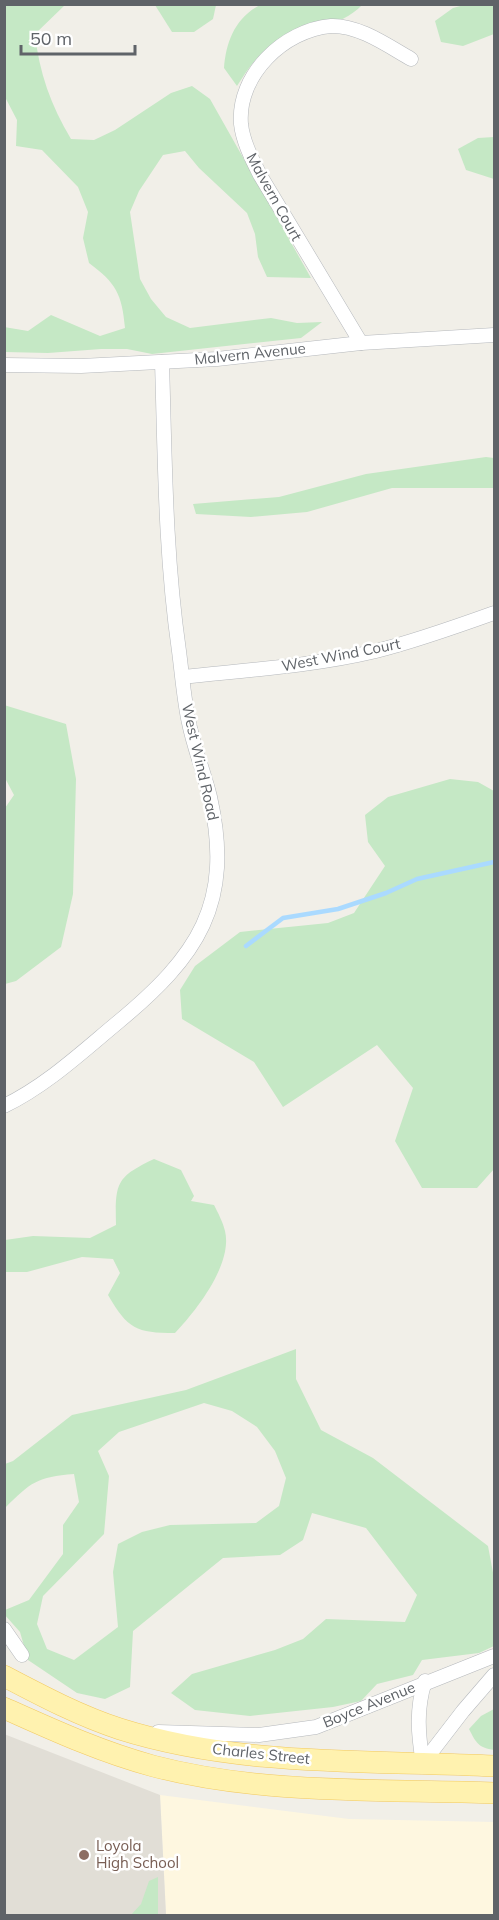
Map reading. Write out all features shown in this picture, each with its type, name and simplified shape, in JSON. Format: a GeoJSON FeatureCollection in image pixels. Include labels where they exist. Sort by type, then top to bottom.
{"type":"FeatureCollection","features":[{"type":"Feature","properties":{"kind":"main road","name":"Charles Street"},"geometry":{"type":"LineString","coordinates":[[4,1676],[82,1715],[132,1731],[233,1754],[339,1761],[495,1766]]}},
{"type":"Feature","properties":{"kind":"main road","name":"Charles Street"},"geometry":{"type":"LineString","coordinates":[[4,1708],[91,1746],[154,1766],[192,1774],[303,1787],[495,1793]]}},
{"type":"Feature","properties":{"kind":"street","name":"Malvern Court"},"geometry":{"type":"LineString","coordinates":[[361,343],[260,175],[247,146],[241,124],[242,107],[254,73],[264,59],[283,43],[305,33],[332,26],[352,29],[411,59]]}},
{"type":"Feature","properties":{"kind":"street","name":"Malvern Avenue"},"geometry":{"type":"LineString","coordinates":[[4,365],[81,366],[217,359],[361,343],[495,335]]}},
{"type":"Feature","properties":{"kind":"street","name":"West Wind Road"},"geometry":{"type":"LineString","coordinates":[[4,1106],[55,1074],[157,990],[193,945],[214,900],[219,873],[218,846],[210,798],[188,722],[166,529],[162,362]]}},
{"type":"Feature","properties":{"kind":"street","name":"West Wind Court"},"geometry":{"type":"LineString","coordinates":[[183,677],[301,664],[374,651],[495,613]]}},
{"type":"Feature","properties":{"kind":"street"},"geometry":{"type":"LineString","coordinates":[[4,1629],[22,1655]]}},
{"type":"Feature","properties":{"kind":"street","name":"Boyce Avenue"},"geometry":{"type":"LineString","coordinates":[[132,1731],[259,1735],[316,1726],[425,1681],[495,1656]]}},
{"type":"Feature","properties":{"kind":"street"},"geometry":{"type":"LineString","coordinates":[[423,1763],[463,1710],[495,1675]]}},
{"type":"Feature","properties":{"kind":"street","name":"Boyce Avenue"},"geometry":{"type":"LineString","coordinates":[[423,1763],[418,1731],[418,1702],[425,1681]]}},
{"type":"Feature","properties":{"kind":"shaded area","name":"Loyola High School"},"geometry":{"type":"Polygon","coordinates":[[[4,1734],[160,1795],[166,1915],[5,1915],[4,1734]]]}},
{"type":"Feature","properties":{"kind":"shaded area"},"geometry":{"type":"Polygon","coordinates":[[[160,1795],[349,1819],[494,1822],[494,1915],[166,1915],[160,1795]]]}},
{"type":"Feature","properties":{"kind":"green space"},"geometry":{"type":"Polygon","coordinates":[[[5,5],[65,5],[35,34],[47,88],[57,114],[71,139],[94,140],[115,130],[171,93],[192,86],[210,99],[311,278],[267,277],[258,257],[255,234],[247,213],[199,168],[185,151],[163,155],[139,191],[130,212],[140,279],[151,299],[166,317],[190,328],[271,318],[297,323],[322,322],[301,338],[152,354],[127,349],[48,353],[5,352],[4,327],[28,331],[51,315],[100,336],[125,328],[122,306],[116,290],[106,277],[89,263],[83,238],[88,212],[78,187],[42,150],[16,146],[17,120],[5,97],[5,5]]]}},
{"type":"Feature","properties":{"kind":"green space"},"geometry":{"type":"Polygon","coordinates":[[[155,5],[216,5],[213,19],[194,32],[172,32],[155,5]]]}},
{"type":"Feature","properties":{"kind":"green space"},"geometry":{"type":"Polygon","coordinates":[[[260,5],[362,5],[343,19],[278,44],[262,53],[237,86],[224,68],[227,49],[238,24],[251,10],[260,5]]]}},
{"type":"Feature","properties":{"kind":"green space"},"geometry":{"type":"Polygon","coordinates":[[[464,5],[494,5],[494,34],[463,46],[441,42],[435,21],[453,8],[464,5]]]}},
{"type":"Feature","properties":{"kind":"green space"},"geometry":{"type":"Polygon","coordinates":[[[494,137],[494,179],[466,170],[458,149],[478,138],[494,137]]]}},
{"type":"Feature","properties":{"kind":"green space"},"geometry":{"type":"Polygon","coordinates":[[[486,457],[494,458],[494,488],[392,488],[307,512],[251,517],[196,514],[193,504],[279,497],[366,474],[486,457]]]}},
{"type":"Feature","properties":{"kind":"green space"},"geometry":{"type":"Polygon","coordinates":[[[4,705],[66,724],[76,779],[73,894],[61,947],[16,981],[5,984],[5,808],[14,795],[5,778],[4,705]]]}},
{"type":"Feature","properties":{"kind":"green space"},"geometry":{"type":"Polygon","coordinates":[[[450,779],[478,782],[494,791],[494,1169],[477,1188],[422,1188],[395,1141],[413,1088],[377,1045],[283,1107],[254,1062],[182,1019],[180,990],[195,966],[240,932],[328,923],[354,913],[385,866],[368,842],[365,815],[388,797],[450,779]]]}},
{"type":"Feature","properties":{"kind":"green space"},"geometry":{"type":"Polygon","coordinates":[[[154,1159],[181,1170],[194,1196],[191,1201],[214,1205],[225,1231],[224,1258],[218,1272],[202,1300],[175,1333],[142,1330],[134,1327],[121,1315],[108,1295],[120,1273],[113,1259],[82,1257],[27,1272],[5,1272],[5,1240],[33,1236],[90,1238],[116,1225],[116,1200],[120,1183],[132,1171],[154,1159]]]}},
{"type":"Feature","properties":{"kind":"green space"},"geometry":{"type":"Polygon","coordinates":[[[296,1349],[296,1379],[321,1430],[373,1458],[488,1546],[494,1578],[494,1646],[479,1653],[422,1660],[413,1675],[377,1684],[361,1701],[333,1707],[250,1716],[195,1710],[171,1693],[192,1674],[275,1650],[303,1639],[326,1619],[405,1622],[417,1595],[366,1528],[312,1513],[303,1540],[280,1555],[223,1558],[133,1631],[130,1687],[105,1699],[77,1693],[28,1660],[20,1632],[4,1614],[5,1610],[29,1600],[63,1554],[63,1525],[79,1502],[74,1474],[35,1482],[5,1508],[5,1464],[13,1461],[72,1415],[186,1390],[296,1349]],[[204,1403],[119,1432],[98,1451],[109,1476],[104,1534],[43,1596],[37,1624],[47,1649],[74,1660],[118,1627],[113,1572],[118,1544],[142,1532],[170,1525],[256,1523],[279,1506],[286,1478],[275,1451],[257,1427],[232,1411],[204,1403]]]}},
{"type":"Feature","properties":{"kind":"green space"},"geometry":{"type":"Polygon","coordinates":[[[494,1709],[494,1750],[478,1744],[469,1729],[481,1716],[494,1709]]]}},
{"type":"Feature","properties":{"kind":"green space"},"geometry":{"type":"Polygon","coordinates":[[[158,1877],[158,1915],[131,1915],[141,1904],[149,1881],[158,1877]]]}},
{"type":"Feature","properties":{"kind":"waterway"},"geometry":{"type":"LineString","coordinates":[[246,946],[283,918],[338,909],[386,893],[417,879],[494,862]]}},
{"type":"Feature","properties":{"kind":"place","name":"Loyola High School"},"geometry":{"type":"Point","coordinates":[84,1855]}}]}
